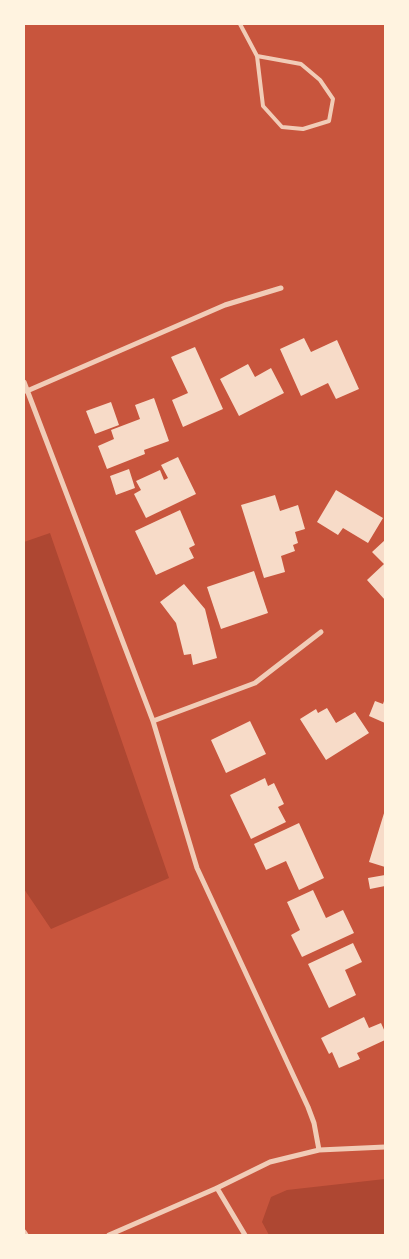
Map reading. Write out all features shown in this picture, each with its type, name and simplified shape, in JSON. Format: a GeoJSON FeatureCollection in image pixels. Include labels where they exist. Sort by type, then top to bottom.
{"type":"FeatureCollection","features":[{"type":"Feature","properties":{"kind":"street"},"geometry":{"type":"LineString","coordinates":[[25,391],[225,305],[281,288]]}},
{"type":"Feature","properties":{"kind":"street"},"geometry":{"type":"LineString","coordinates":[[24,382],[25,391],[153,722],[197,868],[308,1107],[314,1123],[319,1150]]}},
{"type":"Feature","properties":{"kind":"street"},"geometry":{"type":"LineString","coordinates":[[153,722],[255,682],[321,632]]}},
{"type":"Feature","properties":{"kind":"street"},"geometry":{"type":"LineString","coordinates":[[109,1235],[217,1188],[270,1162],[319,1150],[385,1147]]}},
{"type":"Feature","properties":{"kind":"street"},"geometry":{"type":"LineString","coordinates":[[217,1188],[245,1235]]}},
{"type":"Feature","properties":{"kind":"lane"},"geometry":{"type":"LineString","coordinates":[[240,24],[257,56],[263,106],[282,128],[303,129],[329,121],[333,99],[320,80],[301,64],[257,56]]}},
{"type":"Feature","properties":{"kind":"shaded area"},"geometry":{"type":"Polygon","coordinates":[[[50,533],[169,878],[51,929],[24,889],[24,542],[50,533]]]}},
{"type":"Feature","properties":{"kind":"shaded area"},"geometry":{"type":"Polygon","coordinates":[[[385,1179],[385,1235],[269,1235],[262,1222],[271,1197],[287,1190],[385,1179]]]}},
{"type":"Feature","properties":{"kind":"building"},"geometry":{"type":"Polygon","coordinates":[[[304,338],[311,352],[337,340],[359,389],[336,399],[328,383],[301,396],[280,349],[304,338]]]}},
{"type":"Feature","properties":{"kind":"building"},"geometry":{"type":"Polygon","coordinates":[[[195,347],[223,409],[183,427],[172,400],[188,393],[171,357],[195,347]]]}},
{"type":"Feature","properties":{"kind":"building"},"geometry":{"type":"Polygon","coordinates":[[[248,364],[255,377],[271,368],[284,393],[239,416],[220,379],[248,364]]]}},
{"type":"Feature","properties":{"kind":"building"},"geometry":{"type":"Polygon","coordinates":[[[154,398],[169,441],[144,450],[145,454],[107,469],[98,446],[114,439],[111,430],[140,419],[135,405],[154,398]]]}},
{"type":"Feature","properties":{"kind":"building"},"geometry":{"type":"Polygon","coordinates":[[[111,402],[119,425],[95,434],[86,411],[111,402]]]}},
{"type":"Feature","properties":{"kind":"building"},"geometry":{"type":"Polygon","coordinates":[[[178,457],[196,494],[146,518],[134,494],[141,490],[136,481],[160,470],[164,480],[168,478],[161,465],[178,457]]]}},
{"type":"Feature","properties":{"kind":"building"},"geometry":{"type":"Polygon","coordinates":[[[129,469],[135,488],[116,495],[110,476],[129,469]]]}},
{"type":"Feature","properties":{"kind":"building"},"geometry":{"type":"Polygon","coordinates":[[[336,490],[383,518],[368,543],[343,528],[338,535],[317,522],[336,490]]]}},
{"type":"Feature","properties":{"kind":"building"},"geometry":{"type":"Polygon","coordinates":[[[275,495],[280,511],[298,505],[305,529],[295,532],[298,543],[293,545],[295,551],[281,556],[285,572],[264,578],[241,505],[275,495]]]}},
{"type":"Feature","properties":{"kind":"building"},"geometry":{"type":"Polygon","coordinates":[[[180,510],[195,545],[189,548],[194,558],[156,575],[135,531],[180,510]]]}},
{"type":"Feature","properties":{"kind":"building"},"geometry":{"type":"Polygon","coordinates":[[[385,540],[385,600],[367,580],[384,564],[372,552],[385,540]]]}},
{"type":"Feature","properties":{"kind":"building"},"geometry":{"type":"Polygon","coordinates":[[[254,571],[268,613],[221,629],[207,587],[254,571]]]}},
{"type":"Feature","properties":{"kind":"building"},"geometry":{"type":"Polygon","coordinates":[[[184,584],[205,609],[217,658],[193,665],[191,654],[184,655],[176,623],[160,602],[184,584]]]}},
{"type":"Feature","properties":{"kind":"building"},"geometry":{"type":"Polygon","coordinates":[[[385,698],[385,723],[369,716],[375,701],[383,704],[385,698]]]}},
{"type":"Feature","properties":{"kind":"building"},"geometry":{"type":"Polygon","coordinates":[[[327,708],[336,723],[355,712],[369,733],[326,760],[300,719],[316,709],[318,713],[327,708]]]}},
{"type":"Feature","properties":{"kind":"building"},"geometry":{"type":"Polygon","coordinates":[[[250,721],[266,754],[226,773],[211,740],[250,721]]]}},
{"type":"Feature","properties":{"kind":"building"},"geometry":{"type":"Polygon","coordinates":[[[265,778],[268,786],[274,783],[284,804],[278,807],[286,822],[251,839],[230,795],[265,778]]]}},
{"type":"Feature","properties":{"kind":"building"},"geometry":{"type":"Polygon","coordinates":[[[385,810],[385,867],[369,862],[385,810]]]}},
{"type":"Feature","properties":{"kind":"building"},"geometry":{"type":"Polygon","coordinates":[[[299,823],[324,878],[299,890],[286,861],[266,870],[254,844],[299,823]]]}},
{"type":"Feature","properties":{"kind":"building"},"geometry":{"type":"Polygon","coordinates":[[[385,875],[385,886],[370,889],[368,878],[385,875]]]}},
{"type":"Feature","properties":{"kind":"building"},"geometry":{"type":"Polygon","coordinates":[[[313,890],[326,918],[343,910],[354,933],[302,957],[291,935],[300,930],[287,902],[313,890]]]}},
{"type":"Feature","properties":{"kind":"building"},"geometry":{"type":"Polygon","coordinates":[[[353,943],[362,962],[345,970],[356,995],[329,1008],[308,964],[353,943]]]}},
{"type":"Feature","properties":{"kind":"building"},"geometry":{"type":"Polygon","coordinates":[[[364,1017],[369,1028],[381,1023],[385,1032],[385,1040],[357,1053],[360,1059],[339,1068],[332,1052],[329,1054],[321,1038],[364,1017]]]}}]}
